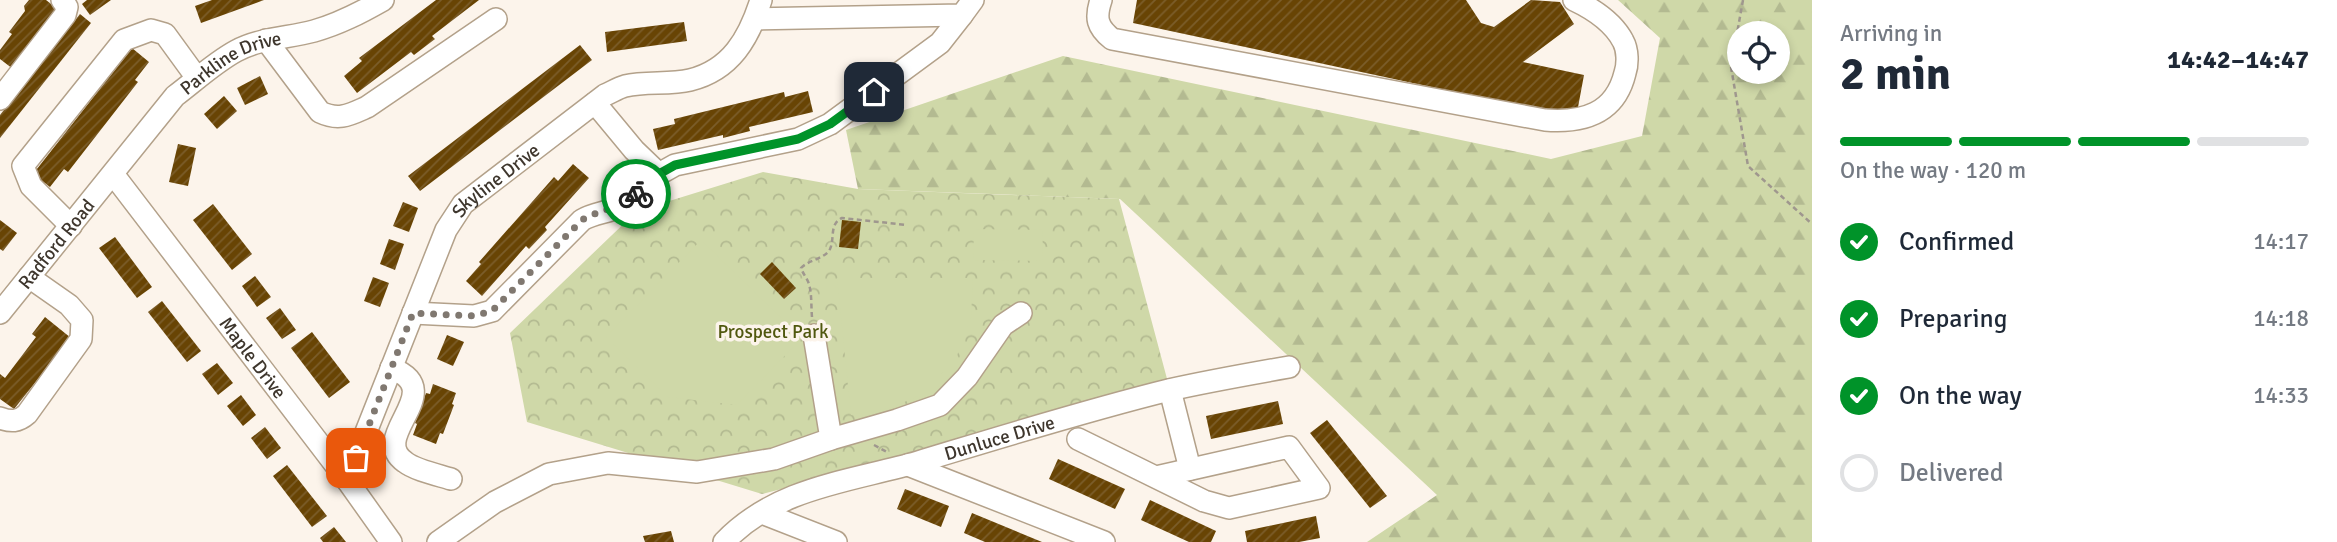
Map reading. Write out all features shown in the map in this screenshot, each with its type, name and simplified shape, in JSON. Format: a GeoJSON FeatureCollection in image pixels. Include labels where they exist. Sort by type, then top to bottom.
{"type":"FeatureCollection","features":[{"type":"Feature","properties":{"kind":"street"},"geometry":{"type":"LineString","coordinates":[[0,99],[65,15],[67,8],[62,0]]}},
{"type":"Feature","properties":{"kind":"street","name":"Parkline Drive"},"geometry":{"type":"LineString","coordinates":[[113,174],[175,96],[237,50],[266,40],[313,31],[353,17],[383,0]]}},
{"type":"Feature","properties":{"kind":"street"},"geometry":{"type":"LineString","coordinates":[[1101,0],[1098,19],[1102,31],[1112,38],[1545,120],[1569,122],[1591,117],[1613,102],[1623,85],[1627,66],[1625,44],[1615,28],[1592,9],[1574,0]]}},
{"type":"Feature","properties":{"kind":"street"},"geometry":{"type":"LineString","coordinates":[[758,9],[967,7]]}},
{"type":"Feature","properties":{"kind":"street"},"geometry":{"type":"LineString","coordinates":[[413,313],[474,316],[492,311],[582,220],[630,200],[659,174],[675,165],[798,139],[830,124],[940,43],[967,7]]}},
{"type":"Feature","properties":{"kind":"street","name":"Skyline Drive"},"geometry":{"type":"LineString","coordinates":[[347,480],[446,230],[463,205],[605,94],[625,86],[690,80],[716,70],[739,50],[758,9]]}},
{"type":"Feature","properties":{"kind":"street"},"geometry":{"type":"LineString","coordinates":[[266,40],[320,112],[332,118],[367,107],[496,19]]}},
{"type":"Feature","properties":{"kind":"street"},"geometry":{"type":"LineString","coordinates":[[71,226],[32,186],[23,166],[124,40],[151,30],[165,34],[197,78]]}},
{"type":"Feature","properties":{"kind":"street"},"geometry":{"type":"LineString","coordinates":[[595,103],[634,150],[659,174]]}},
{"type":"Feature","properties":{"kind":"street","name":"Radford Road"},"geometry":{"type":"LineString","coordinates":[[0,313],[113,174]]}},
{"type":"Feature","properties":{"kind":"street","name":"Maple Drive"},"geometry":{"type":"LineString","coordinates":[[113,174],[347,480],[391,542]]}},
{"type":"Feature","properties":{"kind":"street"},"geometry":{"type":"LineString","coordinates":[[0,418],[19,421],[27,414],[82,339],[82,320],[69,305],[29,277]]}},
{"type":"Feature","properties":{"kind":"street"},"geometry":{"type":"LineString","coordinates":[[438,542],[495,502],[549,474],[608,463],[697,472],[774,458],[940,404],[967,377],[1003,325],[1021,313]]}},
{"type":"Feature","properties":{"kind":"street"},"geometry":{"type":"LineString","coordinates":[[814,335],[831,439]]}},
{"type":"Feature","properties":{"kind":"street","name":"Dunluce Drive"},"geometry":{"type":"LineString","coordinates":[[724,542],[740,525],[802,492],[908,465],[1170,390],[1289,366]]}},
{"type":"Feature","properties":{"kind":"street"},"geometry":{"type":"LineString","coordinates":[[391,368],[404,373],[412,381],[415,391],[397,432],[397,453],[405,463],[451,480]]}},
{"type":"Feature","properties":{"kind":"street"},"geometry":{"type":"LineString","coordinates":[[1170,390],[1190,469]]}},
{"type":"Feature","properties":{"kind":"street"},"geometry":{"type":"LineString","coordinates":[[1077,439],[1204,501],[1229,508],[1319,488],[1289,447],[1156,477]]}},
{"type":"Feature","properties":{"kind":"street"},"geometry":{"type":"LineString","coordinates":[[908,465],[1104,542]]}},
{"type":"Feature","properties":{"kind":"street"},"geometry":{"type":"LineString","coordinates":[[762,513],[836,542]]}},
{"type":"Feature","properties":{"kind":"path"},"geometry":{"type":"LineString","coordinates":[[1743,0],[1731,67],[1748,166],[1812,224]]}},
{"type":"Feature","properties":{"kind":"path"},"geometry":{"type":"LineString","coordinates":[[814,335],[810,288],[801,268],[827,254],[831,248],[837,220],[842,218],[907,225]]}},
{"type":"Feature","properties":{"kind":"path"},"geometry":{"type":"LineString","coordinates":[[853,433],[908,465]]}},
{"type":"Feature","properties":{"kind":"green space"},"geometry":{"type":"Polygon","coordinates":[[[1618,0],[1812,0],[1812,542],[1367,542],[1437,495],[1120,199],[858,189],[846,130],[1063,56],[1551,159],[1642,136],[1660,38],[1618,0]]]}},
{"type":"Feature","properties":{"kind":"green space","name":"Prospect Park"},"geometry":{"type":"Polygon","coordinates":[[[763,172],[858,189],[1119,199],[1170,390],[762,494],[527,422],[510,333],[637,211],[763,172]]]}},
{"type":"Feature","properties":{"kind":"green space"},"geometry":{"type":"Polygon","coordinates":[[[974,229],[1043,230],[1042,261],[973,260],[974,229]]]}},
{"type":"Feature","properties":{"kind":"green space"},"geometry":{"type":"Polygon","coordinates":[[[701,240],[802,338],[737,405],[668,397],[606,337],[701,240]]]}},
{"type":"Feature","properties":{"kind":"green space"},"geometry":{"type":"Polygon","coordinates":[[[837,278],[973,278],[971,318],[955,361],[920,395],[891,408],[851,415],[837,278]]]}},
{"type":"Feature","properties":{"kind":"building"},"geometry":{"type":"Polygon","coordinates":[[[29,0],[46,0],[60,11],[13,69],[0,59],[0,50],[12,34],[9,32],[25,11],[24,6],[29,0]]]}},
{"type":"Feature","properties":{"kind":"building"},"geometry":{"type":"Polygon","coordinates":[[[87,0],[111,0],[90,15],[82,4],[87,0]]]}},
{"type":"Feature","properties":{"kind":"building"},"geometry":{"type":"Polygon","coordinates":[[[212,0],[264,0],[201,23],[195,6],[212,0]]]}},
{"type":"Feature","properties":{"kind":"building"},"geometry":{"type":"Polygon","coordinates":[[[436,0],[479,0],[432,36],[435,39],[414,55],[411,52],[357,93],[344,76],[362,61],[359,58],[436,0]]]}},
{"type":"Feature","properties":{"kind":"building"},"geometry":{"type":"Polygon","coordinates":[[[1137,0],[1466,0],[1481,23],[1494,27],[1531,0],[1560,2],[1574,24],[1523,62],[1584,75],[1576,118],[1133,23],[1137,0]]]}},
{"type":"Feature","properties":{"kind":"building"},"geometry":{"type":"Polygon","coordinates":[[[80,14],[91,23],[0,138],[0,115],[80,14]]]}},
{"type":"Feature","properties":{"kind":"building"},"geometry":{"type":"Polygon","coordinates":[[[684,22],[687,41],[607,52],[605,32],[684,22]]]}},
{"type":"Feature","properties":{"kind":"building"},"geometry":{"type":"Polygon","coordinates":[[[580,45],[592,60],[420,191],[408,176],[580,45]]]}},
{"type":"Feature","properties":{"kind":"building"},"geometry":{"type":"Polygon","coordinates":[[[132,48],[149,62],[135,80],[138,82],[68,172],[64,169],[50,187],[33,174],[132,48]]]}},
{"type":"Feature","properties":{"kind":"building"},"geometry":{"type":"Polygon","coordinates":[[[260,76],[268,94],[245,105],[237,88],[260,76]]]}},
{"type":"Feature","properties":{"kind":"building"},"geometry":{"type":"Polygon","coordinates":[[[808,91],[813,112],[749,127],[750,131],[723,138],[723,135],[658,150],[653,129],[675,124],[674,119],[784,92],[785,97],[808,91]]]}},
{"type":"Feature","properties":{"kind":"building"},"geometry":{"type":"Polygon","coordinates":[[[224,96],[237,111],[217,129],[204,114],[224,96]]]}},
{"type":"Feature","properties":{"kind":"building"},"geometry":{"type":"Polygon","coordinates":[[[178,144],[196,148],[188,186],[169,182],[178,144]]]}},
{"type":"Feature","properties":{"kind":"building"},"geometry":{"type":"Polygon","coordinates":[[[573,164],[589,178],[545,227],[547,230],[529,249],[526,246],[482,296],[466,281],[481,264],[479,262],[554,177],[558,181],[573,164]]]}},
{"type":"Feature","properties":{"kind":"building"},"geometry":{"type":"Polygon","coordinates":[[[403,202],[418,208],[409,232],[393,226],[403,202]]]}},
{"type":"Feature","properties":{"kind":"building"},"geometry":{"type":"Polygon","coordinates":[[[213,204],[252,254],[232,270],[193,220],[213,204]]]}},
{"type":"Feature","properties":{"kind":"building"},"geometry":{"type":"Polygon","coordinates":[[[0,220],[17,233],[3,251],[0,249],[0,220]]]}},
{"type":"Feature","properties":{"kind":"building"},"geometry":{"type":"Polygon","coordinates":[[[842,220],[861,222],[858,249],[839,247],[842,220]]]}},
{"type":"Feature","properties":{"kind":"building"},"geometry":{"type":"Polygon","coordinates":[[[115,237],[152,287],[137,298],[99,248],[115,237]]]}},
{"type":"Feature","properties":{"kind":"building"},"geometry":{"type":"Polygon","coordinates":[[[389,239],[404,244],[395,270],[380,264],[389,239]]]}},
{"type":"Feature","properties":{"kind":"building"},"geometry":{"type":"Polygon","coordinates":[[[772,262],[796,288],[784,299],[760,274],[772,262]]]}},
{"type":"Feature","properties":{"kind":"building"},"geometry":{"type":"Polygon","coordinates":[[[255,276],[271,297],[257,307],[242,286],[255,276]]]}},
{"type":"Feature","properties":{"kind":"building"},"geometry":{"type":"Polygon","coordinates":[[[373,277],[389,283],[380,307],[364,301],[373,277]]]}},
{"type":"Feature","properties":{"kind":"building"},"geometry":{"type":"Polygon","coordinates":[[[162,301],[201,351],[187,362],[148,312],[162,301]]]}},
{"type":"Feature","properties":{"kind":"building"},"geometry":{"type":"Polygon","coordinates":[[[280,308],[296,330],[282,339],[266,318],[280,308]]]}},
{"type":"Feature","properties":{"kind":"building"},"geometry":{"type":"Polygon","coordinates":[[[45,317],[71,338],[14,409],[0,399],[0,374],[5,378],[36,337],[32,334],[45,317]]]}},
{"type":"Feature","properties":{"kind":"building"},"geometry":{"type":"Polygon","coordinates":[[[312,332],[350,382],[329,398],[291,348],[312,332]]]}},
{"type":"Feature","properties":{"kind":"building"},"geometry":{"type":"Polygon","coordinates":[[[447,335],[464,342],[453,366],[437,359],[447,335]]]}},
{"type":"Feature","properties":{"kind":"building"},"geometry":{"type":"Polygon","coordinates":[[[217,363],[233,383],[218,395],[202,374],[217,363]]]}},
{"type":"Feature","properties":{"kind":"building"},"geometry":{"type":"Polygon","coordinates":[[[433,384],[456,393],[443,434],[440,433],[436,444],[413,435],[426,393],[430,394],[433,384]]]}},
{"type":"Feature","properties":{"kind":"building"},"geometry":{"type":"Polygon","coordinates":[[[241,395],[256,415],[243,426],[227,406],[241,395]]]}},
{"type":"Feature","properties":{"kind":"building"},"geometry":{"type":"Polygon","coordinates":[[[1278,401],[1283,424],[1211,439],[1206,416],[1278,401]]]}},
{"type":"Feature","properties":{"kind":"building"},"geometry":{"type":"Polygon","coordinates":[[[1327,420],[1387,496],[1370,508],[1310,433],[1327,420]]]}},
{"type":"Feature","properties":{"kind":"building"},"geometry":{"type":"Polygon","coordinates":[[[265,427],[281,448],[267,459],[251,438],[265,427]]]}},
{"type":"Feature","properties":{"kind":"building"},"geometry":{"type":"Polygon","coordinates":[[[1058,459],[1125,489],[1115,509],[1049,479],[1058,459]]]}},
{"type":"Feature","properties":{"kind":"building"},"geometry":{"type":"Polygon","coordinates":[[[287,465],[327,516],[312,527],[273,476],[287,465]]]}},
{"type":"Feature","properties":{"kind":"building"},"geometry":{"type":"Polygon","coordinates":[[[905,489],[949,506],[941,527],[897,509],[905,489]]]}},
{"type":"Feature","properties":{"kind":"building"},"geometry":{"type":"Polygon","coordinates":[[[1150,500],[1216,531],[1211,542],[1189,542],[1141,520],[1150,500]]]}},
{"type":"Feature","properties":{"kind":"building"},"geometry":{"type":"Polygon","coordinates":[[[972,513],[1042,542],[985,542],[964,533],[972,513]]]}},
{"type":"Feature","properties":{"kind":"building"},"geometry":{"type":"Polygon","coordinates":[[[1316,516],[1320,538],[1299,542],[1247,542],[1245,531],[1316,516]]]}},
{"type":"Feature","properties":{"kind":"building"},"geometry":{"type":"Polygon","coordinates":[[[334,527],[346,542],[323,542],[320,538],[334,527]]]}},
{"type":"Feature","properties":{"kind":"building"},"geometry":{"type":"Polygon","coordinates":[[[671,531],[674,542],[645,542],[643,536],[671,531]]]}},
{"type":"Feature","properties":{"kind":"way so far"},"geometry":{"type":"LineString","coordinates":[[356,458],[413,313],[474,316],[492,311],[582,220],[592,214],[618,207],[636,194]]}},
{"type":"Feature","properties":{"kind":"route"},"geometry":{"type":"LineString","coordinates":[[636,194],[659,174],[675,165],[798,139],[830,124],[874,92]]}}]}
